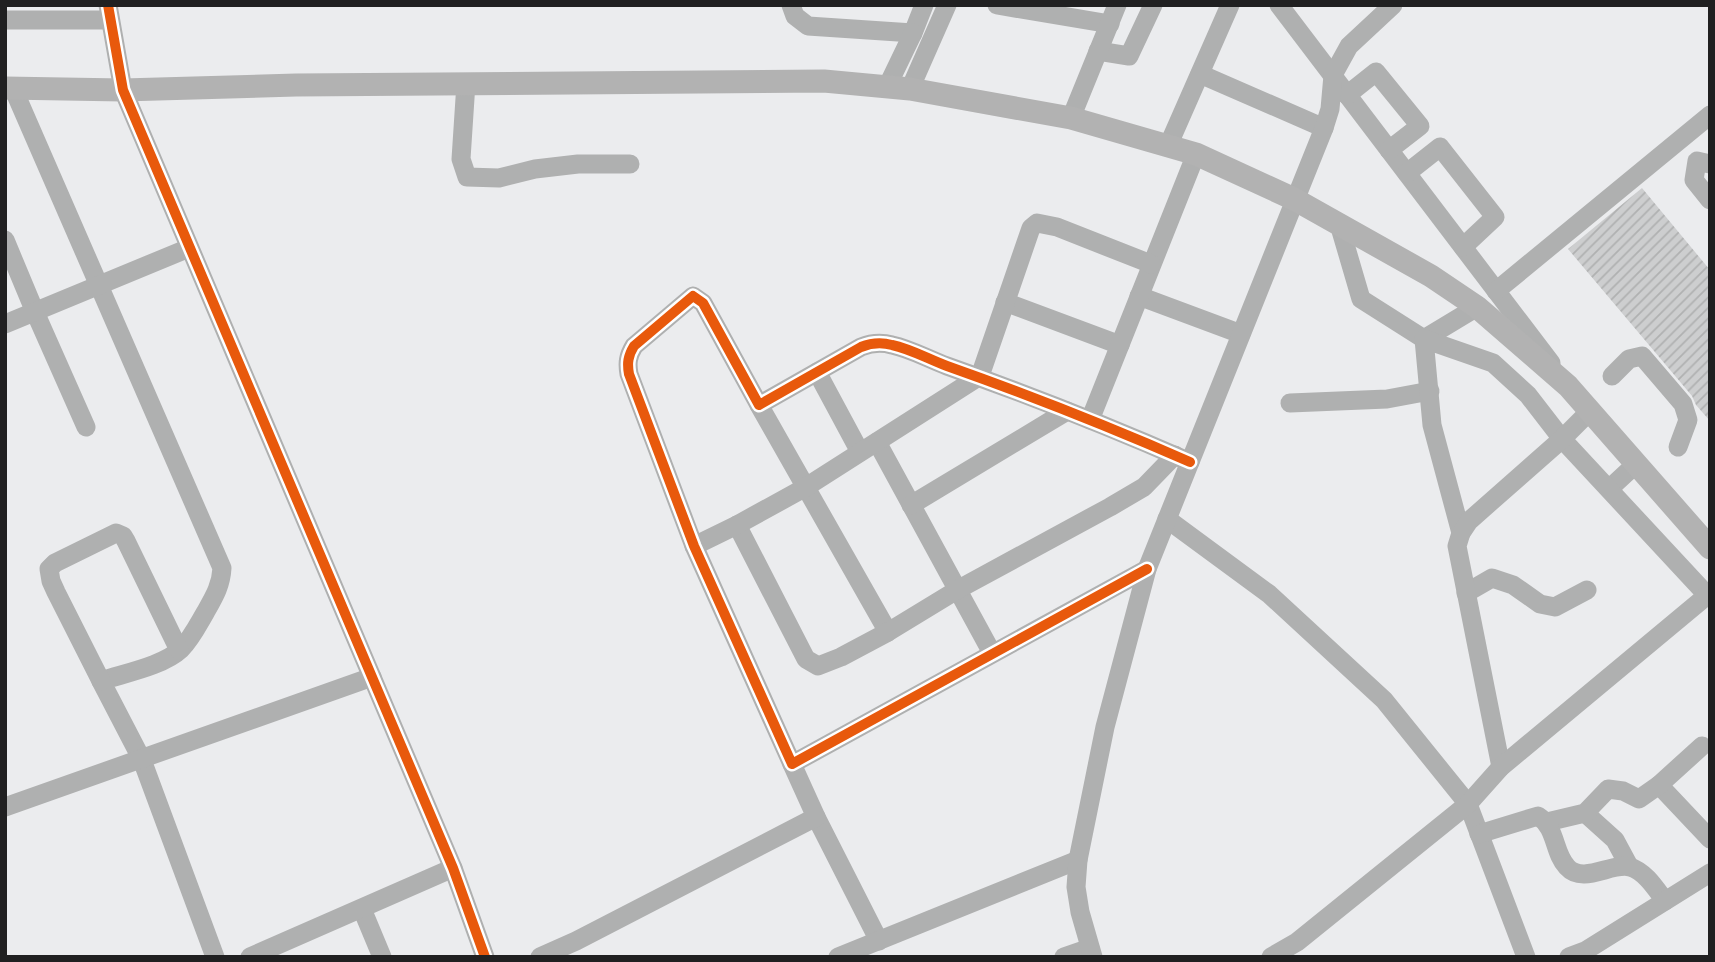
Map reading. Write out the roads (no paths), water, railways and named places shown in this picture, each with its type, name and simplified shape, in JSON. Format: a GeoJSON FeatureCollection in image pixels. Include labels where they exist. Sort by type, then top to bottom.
{"type":"FeatureCollection","features":[{"type":"Feature","properties":{"kind":"main road"},"geometry":{"type":"LineString","coordinates":[[9,88],[123,90],[296,85],[783,80],[911,89],[1071,118],[1196,154],[1294,199],[1431,276],[1477,307],[1568,386],[1708,545]]}},
{"type":"Feature","properties":{"kind":"street"},"geometry":{"type":"LineString","coordinates":[[791,5],[795,16],[808,26],[913,33]]}},
{"type":"Feature","properties":{"kind":"street"},"geometry":{"type":"LineString","coordinates":[[887,87],[924,5]]}},
{"type":"Feature","properties":{"kind":"street"},"geometry":{"type":"LineString","coordinates":[[911,89],[947,5]]}},
{"type":"Feature","properties":{"kind":"street"},"geometry":{"type":"LineString","coordinates":[[997,5],[1113,14],[1071,118]]}},
{"type":"Feature","properties":{"kind":"street"},"geometry":{"type":"LineString","coordinates":[[1098,51],[1129,56],[1153,5]]}},
{"type":"Feature","properties":{"kind":"street"},"geometry":{"type":"LineString","coordinates":[[1168,146],[1230,5]]}},
{"type":"Feature","properties":{"kind":"street"},"geometry":{"type":"LineString","coordinates":[[1279,5],[1568,386]]}},
{"type":"Feature","properties":{"kind":"street"},"geometry":{"type":"LineString","coordinates":[[1064,957],[1091,952],[1078,900],[1078,860],[1105,727],[1147,569],[1167,519],[1183,458],[1241,334],[1324,128],[1333,75],[1349,46],[1393,5]]}},
{"type":"Feature","properties":{"kind":"street"},"geometry":{"type":"LineString","coordinates":[[5,20],[109,13],[123,90],[453,868],[485,957]]}},
{"type":"Feature","properties":{"kind":"street"},"geometry":{"type":"LineString","coordinates":[[1348,95],[1376,72],[1420,126],[1389,150]]}},
{"type":"Feature","properties":{"kind":"street"},"geometry":{"type":"LineString","coordinates":[[1200,74],[1324,128]]}},
{"type":"Feature","properties":{"kind":"street"},"geometry":{"type":"LineString","coordinates":[[466,83],[461,159],[467,177],[499,178],[535,169],[578,164],[630,164]]}},
{"type":"Feature","properties":{"kind":"street"},"geometry":{"type":"LineString","coordinates":[[9,88],[99,285],[222,568],[220,585],[215,595],[195,631],[179,650],[169,658],[101,681]]}},
{"type":"Feature","properties":{"kind":"street"},"geometry":{"type":"LineString","coordinates":[[1496,291],[1710,115]]}},
{"type":"Feature","properties":{"kind":"street"},"geometry":{"type":"LineString","coordinates":[[1406,173],[1440,147],[1495,217],[1462,247]]}},
{"type":"Feature","properties":{"kind":"street"},"geometry":{"type":"LineString","coordinates":[[1090,420],[1196,154]]}},
{"type":"Feature","properties":{"kind":"street"},"geometry":{"type":"LineString","coordinates":[[1710,164],[1697,161],[1694,180],[1710,200]]}},
{"type":"Feature","properties":{"kind":"street"},"geometry":{"type":"LineString","coordinates":[[694,546],[806,487],[980,376],[1031,228],[1037,223],[1057,227],[1151,264]]}},
{"type":"Feature","properties":{"kind":"street"},"geometry":{"type":"LineString","coordinates":[[1271,957],[1297,942],[1468,804],[1501,767],[1709,594],[1562,439],[1528,395],[1493,363],[1424,339],[1360,299],[1339,224]]}},
{"type":"Feature","properties":{"kind":"street"},"geometry":{"type":"LineString","coordinates":[[5,240],[86,427]]}},
{"type":"Feature","properties":{"kind":"street"},"geometry":{"type":"LineString","coordinates":[[5,324],[189,248]]}},
{"type":"Feature","properties":{"kind":"street"},"geometry":{"type":"LineString","coordinates":[[1139,296],[1241,334]]}},
{"type":"Feature","properties":{"kind":"street"},"geometry":{"type":"LineString","coordinates":[[879,941],[816,817],[694,546],[629,374],[630,353],[634,346],[690,298],[697,298],[703,303],[888,632]]}},
{"type":"Feature","properties":{"kind":"street"},"geometry":{"type":"LineString","coordinates":[[1005,302],[1120,345]]}},
{"type":"Feature","properties":{"kind":"street"},"geometry":{"type":"LineString","coordinates":[[1424,339],[1477,307]]}},
{"type":"Feature","properties":{"kind":"street"},"geometry":{"type":"LineString","coordinates":[[1424,339],[1432,425],[1461,533]]}},
{"type":"Feature","properties":{"kind":"street"},"geometry":{"type":"LineString","coordinates":[[759,405],[861,347],[883,343],[980,376],[1183,458]]}},
{"type":"Feature","properties":{"kind":"street"},"geometry":{"type":"LineString","coordinates":[[1612,376],[1629,359],[1642,356],[1682,404],[1688,420],[1678,447]]}},
{"type":"Feature","properties":{"kind":"street"},"geometry":{"type":"LineString","coordinates":[[817,372],[860,452]]}},
{"type":"Feature","properties":{"kind":"street"},"geometry":{"type":"LineString","coordinates":[[1290,403],[1387,399],[1430,391]]}},
{"type":"Feature","properties":{"kind":"street"},"geometry":{"type":"LineString","coordinates":[[911,505],[1068,411]]}},
{"type":"Feature","properties":{"kind":"street"},"geometry":{"type":"LineString","coordinates":[[1501,767],[1457,546],[1469,521],[1590,411]]}},
{"type":"Feature","properties":{"kind":"street"},"geometry":{"type":"LineString","coordinates":[[877,442],[992,653]]}},
{"type":"Feature","properties":{"kind":"street"},"geometry":{"type":"LineString","coordinates":[[737,525],[810,663],[817,666],[830,663],[888,632],[957,590],[1144,487],[1183,458]]}},
{"type":"Feature","properties":{"kind":"street"},"geometry":{"type":"LineString","coordinates":[[1609,489],[1636,464]]}},
{"type":"Feature","properties":{"kind":"street"},"geometry":{"type":"LineString","coordinates":[[1167,519],[1269,594],[1384,700],[1468,804],[1526,957]]}},
{"type":"Feature","properties":{"kind":"street"},"geometry":{"type":"LineString","coordinates":[[179,650],[123,536],[116,533],[55,563],[49,569],[56,592],[142,760],[215,957]]}},
{"type":"Feature","properties":{"kind":"street"},"geometry":{"type":"LineString","coordinates":[[792,764],[1147,569]]}},
{"type":"Feature","properties":{"kind":"street"},"geometry":{"type":"LineString","coordinates":[[1466,593],[1492,578],[1513,585],[1540,604],[1555,607],[1587,590]]}},
{"type":"Feature","properties":{"kind":"street"},"geometry":{"type":"LineString","coordinates":[[5,807],[372,677]]}},
{"type":"Feature","properties":{"kind":"street"},"geometry":{"type":"LineString","coordinates":[[1547,822],[1585,813],[1608,789],[1623,790],[1639,799],[1707,749]]}},
{"type":"Feature","properties":{"kind":"street"},"geometry":{"type":"LineString","coordinates":[[1659,785],[1710,839]]}},
{"type":"Feature","properties":{"kind":"street"},"geometry":{"type":"LineString","coordinates":[[1585,813],[1615,840],[1629,866],[1644,875],[1665,901]]}},
{"type":"Feature","properties":{"kind":"street"},"geometry":{"type":"LineString","coordinates":[[1479,834],[1538,816],[1547,822],[1567,867],[1580,874],[1629,866]]}},
{"type":"Feature","properties":{"kind":"street"},"geometry":{"type":"LineString","coordinates":[[540,957],[579,949],[816,817]]}},
{"type":"Feature","properties":{"kind":"street"},"geometry":{"type":"LineString","coordinates":[[838,957],[1078,860]]}},
{"type":"Feature","properties":{"kind":"street"},"geometry":{"type":"LineString","coordinates":[[250,957],[453,868]]}},
{"type":"Feature","properties":{"kind":"street"},"geometry":{"type":"LineString","coordinates":[[1580,955],[1710,873]]}},
{"type":"Feature","properties":{"kind":"street"},"geometry":{"type":"LineString","coordinates":[[362,909],[382,957]]}}]}
